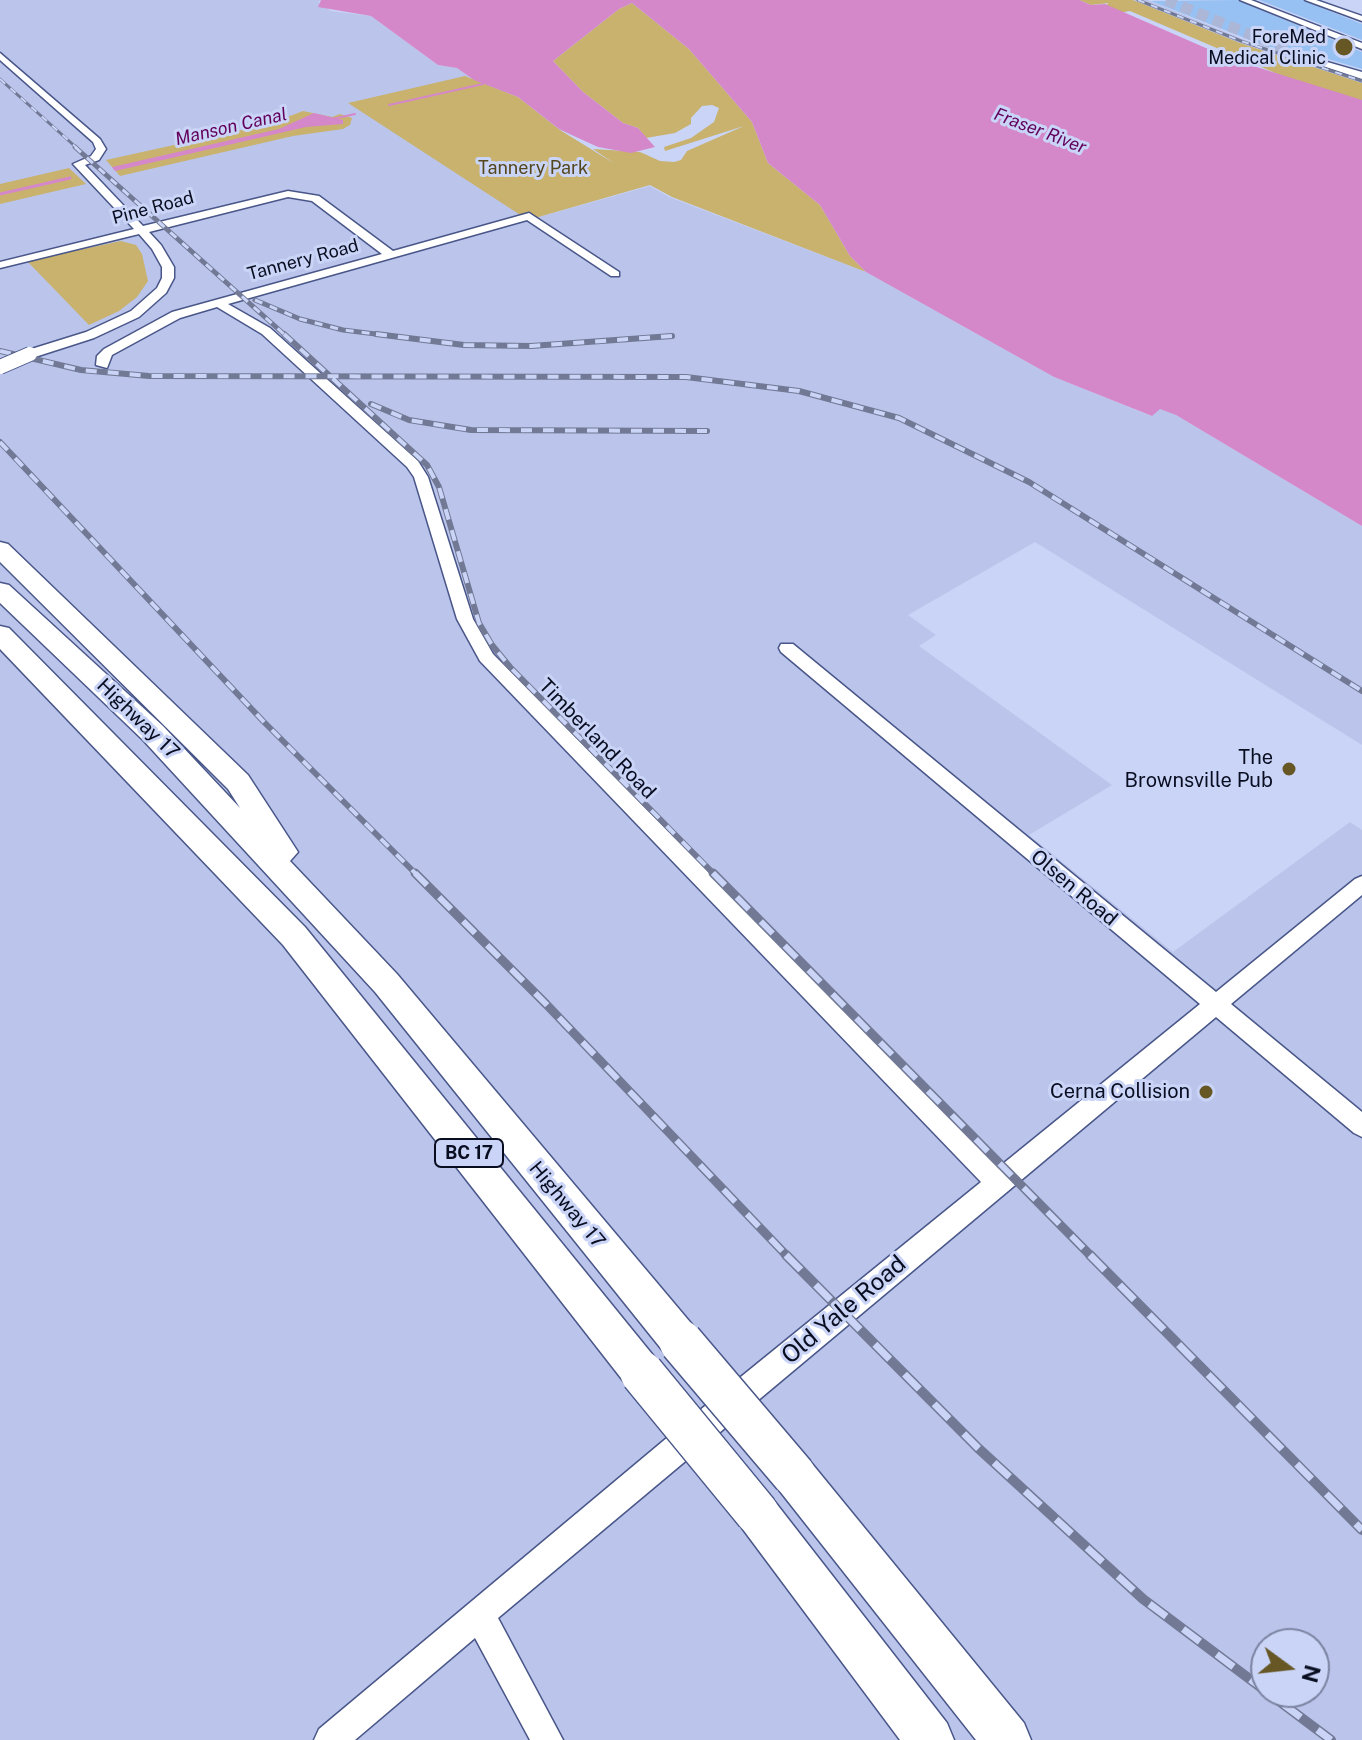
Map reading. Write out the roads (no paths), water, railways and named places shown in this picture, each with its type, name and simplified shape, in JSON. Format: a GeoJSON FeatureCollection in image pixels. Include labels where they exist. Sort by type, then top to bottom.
{"type":"FeatureCollection","features":[{"type":"Feature","properties":{"kind":"highway"},"geometry":{"type":"LineString","coordinates":[[0,549],[238,782],[325,918]]}},
{"type":"Feature","properties":{"kind":"highway","name":"Highway 17"},"geometry":{"type":"LineString","coordinates":[[0,590],[153,733],[386,983],[794,1475],[1007,1740]]}},
{"type":"Feature","properties":{"kind":"highway","name":"Highway 17"},"geometry":{"type":"LineString","coordinates":[[0,634],[294,936],[757,1513],[930,1740]]}},
{"type":"Feature","properties":{"kind":"highway"},"geometry":{"type":"LineString","coordinates":[[0,653],[54,691]]}},
{"type":"Feature","properties":{"kind":"main road"},"geometry":{"type":"LineString","coordinates":[[1300,55],[1362,76]]}},
{"type":"Feature","properties":{"kind":"street"},"geometry":{"type":"LineString","coordinates":[[1244,0],[1362,46]]}},
{"type":"Feature","properties":{"kind":"street"},"geometry":{"type":"LineString","coordinates":[[1309,0],[1358,18]]}},
{"type":"Feature","properties":{"kind":"street"},"geometry":{"type":"LineString","coordinates":[[1305,24],[1358,18]]}},
{"type":"Feature","properties":{"kind":"street"},"geometry":{"type":"LineString","coordinates":[[0,56],[97,141],[101,149],[95,158],[78,164],[157,247],[168,267],[168,278],[151,302],[114,325],[0,367]]}},
{"type":"Feature","properties":{"kind":"street","name":"Pine Road"},"geometry":{"type":"LineString","coordinates":[[0,265],[276,195],[315,198],[391,255]]}},
{"type":"Feature","properties":{"kind":"street"},"geometry":{"type":"LineString","coordinates":[[120,207],[135,211]]}},
{"type":"Feature","properties":{"kind":"street"},"geometry":{"type":"LineString","coordinates":[[150,215],[202,214]]}},
{"type":"Feature","properties":{"kind":"street","name":"Tannery Road"},"geometry":{"type":"LineString","coordinates":[[102,365],[103,356],[108,352],[176,315],[529,216],[615,274]]}},
{"type":"Feature","properties":{"kind":"street"},"geometry":{"type":"LineString","coordinates":[[157,247],[159,236],[176,221]]}},
{"type":"Feature","properties":{"kind":"street","name":"Timberland Road"},"geometry":{"type":"LineString","coordinates":[[219,303],[266,331],[413,464],[421,477],[465,619],[486,657],[998,1183]]}},
{"type":"Feature","properties":{"kind":"street"},"geometry":{"type":"LineString","coordinates":[[0,358],[30,354]]}},
{"type":"Feature","properties":{"kind":"street","name":"Olsen Road"},"geometry":{"type":"LineString","coordinates":[[787,648],[1362,1126]]}},
{"type":"Feature","properties":{"kind":"street","name":"Old Yale Road"},"geometry":{"type":"LineString","coordinates":[[330,1740],[1362,884]]}},
{"type":"Feature","properties":{"kind":"street"},"geometry":{"type":"LineString","coordinates":[[480,1615],[547,1740]]}},
{"type":"Feature","properties":{"kind":"water","name":"Fraser River"},"geometry":{"type":"Polygon","coordinates":[[[321,0],[1079,0],[1091,5],[1105,4],[1231,59],[1362,100],[1362,526],[1176,415],[1160,409],[1152,416],[1054,377],[866,272],[850,256],[820,205],[768,163],[752,122],[689,49],[632,3],[619,9],[553,61],[583,92],[623,123],[638,128],[655,147],[631,153],[598,147],[559,129],[518,97],[474,80],[457,68],[438,65],[371,16],[318,7],[321,0]]]}},
{"type":"Feature","properties":{"kind":"water"},"geometry":{"type":"Polygon","coordinates":[[[314,113],[343,120],[343,124],[306,127],[115,171],[112,167],[279,129],[314,113]]]}},
{"type":"Feature","properties":{"kind":"waterway","name":"Manson Canal"},"geometry":{"type":"LineString","coordinates":[[389,105],[483,84]]}},
{"type":"Feature","properties":{"kind":"waterway","name":"Manson Canal"},"geometry":{"type":"LineString","coordinates":[[328,120],[355,114]]}},
{"type":"Feature","properties":{"kind":"waterway","name":"Manson Canal"},"geometry":{"type":"LineString","coordinates":[[0,194],[70,178]]}},
{"type":"Feature","properties":{"kind":"tunnel"},"geometry":{"type":"LineString","coordinates":[[1166,0],[1300,55]]}},
{"type":"Feature","properties":{"kind":"railway"},"geometry":{"type":"LineString","coordinates":[[1138,0],[1241,41],[1362,81]]}},
{"type":"Feature","properties":{"kind":"railway"},"geometry":{"type":"LineString","coordinates":[[0,79],[78,149]]}},
{"type":"Feature","properties":{"kind":"railway"},"geometry":{"type":"LineString","coordinates":[[75,147],[286,336]]}},
{"type":"Feature","properties":{"kind":"railway"},"geometry":{"type":"LineString","coordinates":[[255,300],[300,319],[343,330],[392,336]]}},
{"type":"Feature","properties":{"kind":"railway"},"geometry":{"type":"LineString","coordinates":[[284,334],[330,376]]}},
{"type":"Feature","properties":{"kind":"railway"},"geometry":{"type":"LineString","coordinates":[[376,334],[392,336]]}},
{"type":"Feature","properties":{"kind":"railway"},"geometry":{"type":"LineString","coordinates":[[392,336],[464,345],[531,346],[672,336]]}},
{"type":"Feature","properties":{"kind":"railway"},"geometry":{"type":"LineString","coordinates":[[0,351],[81,370],[149,376],[330,376]]}},
{"type":"Feature","properties":{"kind":"railway"},"geometry":{"type":"LineString","coordinates":[[330,376],[686,377],[799,391],[899,418],[1029,482],[1362,691]]}},
{"type":"Feature","properties":{"kind":"railway"},"geometry":{"type":"LineString","coordinates":[[330,376],[427,465],[439,487],[479,623],[492,645],[715,875]]}},
{"type":"Feature","properties":{"kind":"railway"},"geometry":{"type":"LineString","coordinates":[[371,404],[409,420],[471,430],[707,431]]}},
{"type":"Feature","properties":{"kind":"railway"},"geometry":{"type":"LineString","coordinates":[[0,442],[263,721],[546,1004],[788,1257]]}},
{"type":"Feature","properties":{"kind":"railway"},"geometry":{"type":"LineString","coordinates":[[713,873],[1092,1257]]}},
{"type":"Feature","properties":{"kind":"railway"},"geometry":{"type":"LineString","coordinates":[[786,1255],[978,1448],[1143,1599],[1331,1740]]}},
{"type":"Feature","properties":{"kind":"railway"},"geometry":{"type":"LineString","coordinates":[[1090,1255],[1362,1530]]}},
{"type":"Feature","properties":{"kind":"place","name":"ForeMed Medical Clinic"},"geometry":{"type":"Point","coordinates":[1344,47]}},
{"type":"Feature","properties":{"kind":"place","name":"The Brownsville Pub"},"geometry":{"type":"Point","coordinates":[1289,769]}},
{"type":"Feature","properties":{"kind":"place","name":"Cerna Collision"},"geometry":{"type":"Point","coordinates":[1206,1092]}},
{"type":"Feature","properties":{"kind":"park label","name":"Tannery Park"},"geometry":{"type":"Point","coordinates":[533,168]}}]}
